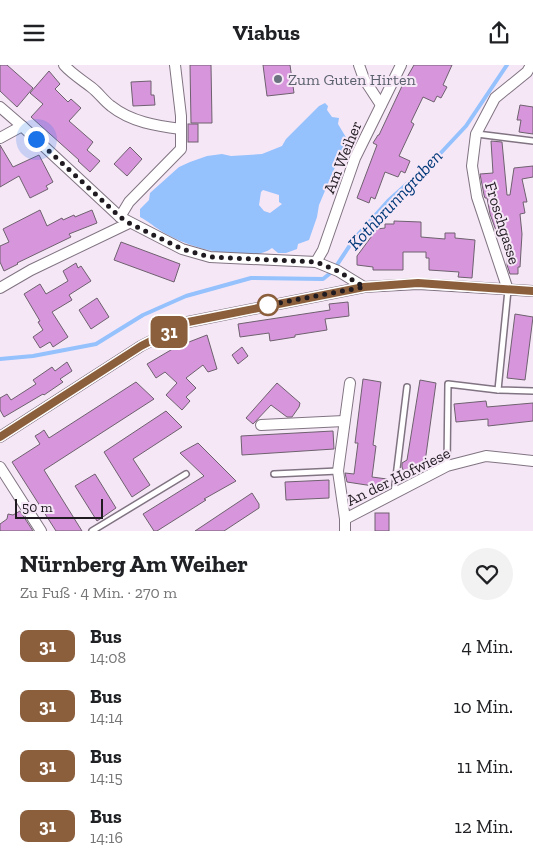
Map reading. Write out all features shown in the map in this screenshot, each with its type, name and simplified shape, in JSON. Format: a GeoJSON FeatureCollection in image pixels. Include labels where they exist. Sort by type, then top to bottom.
{"type":"FeatureCollection","features":[{"type":"Feature","properties":{"kind":"street"},"geometry":{"type":"LineString","coordinates":[[64,65],[120,113],[152,125],[181,129]]}},
{"type":"Feature","properties":{"kind":"street"},"geometry":{"type":"LineString","coordinates":[[120,217],[129,202],[181,149],[181,116],[175,65]]}},
{"type":"Feature","properties":{"kind":"street"},"geometry":{"type":"LineString","coordinates":[[359,65],[364,79],[381,105]]}},
{"type":"Feature","properties":{"kind":"street","name":"Am Weiher"},"geometry":{"type":"LineString","coordinates":[[320,264],[323,250],[355,158],[401,65]]}},
{"type":"Feature","properties":{"kind":"street","name":"Froschgasse"},"geometry":{"type":"LineString","coordinates":[[508,290],[477,197],[472,165],[476,134],[496,98],[527,72],[531,65]]}},
{"type":"Feature","properties":{"kind":"street"},"geometry":{"type":"LineString","coordinates":[[0,107],[22,125],[120,217],[129,223],[182,249],[210,257],[320,264],[338,271],[364,287]]}},
{"type":"Feature","properties":{"kind":"street"},"geometry":{"type":"LineString","coordinates":[[0,138],[22,125]]}},
{"type":"Feature","properties":{"kind":"street"},"geometry":{"type":"LineString","coordinates":[[0,288],[31,270],[129,223]]}},
{"type":"Feature","properties":{"kind":"street"},"geometry":{"type":"LineString","coordinates":[[0,437],[141,346],[188,322],[364,287],[418,283],[533,291]]}},
{"type":"Feature","properties":{"kind":"street","name":"An der Hofwiese"},"geometry":{"type":"LineString","coordinates":[[350,383],[338,471],[345,519],[447,466],[486,456],[533,461]]}},
{"type":"Feature","properties":{"kind":"street"},"geometry":{"type":"LineString","coordinates":[[261,425],[344,421]]}},
{"type":"Feature","properties":{"kind":"street"},"geometry":{"type":"LineString","coordinates":[[0,467],[41,531]]}},
{"type":"Feature","properties":{"kind":"street"},"geometry":{"type":"LineString","coordinates":[[345,519],[345,531]]}},
{"type":"Feature","properties":{"kind":"lane"},"geometry":{"type":"LineString","coordinates":[[476,134],[533,141]]}},
{"type":"Feature","properties":{"kind":"lane"},"geometry":{"type":"LineString","coordinates":[[498,390],[508,290]]}},
{"type":"Feature","properties":{"kind":"lane"},"geometry":{"type":"LineString","coordinates":[[447,466],[448,385],[533,391]]}},
{"type":"Feature","properties":{"kind":"lane"},"geometry":{"type":"LineString","coordinates":[[393,495],[407,387]]}},
{"type":"Feature","properties":{"kind":"lane"},"geometry":{"type":"LineString","coordinates":[[274,474],[338,471]]}},
{"type":"Feature","properties":{"kind":"lane"},"geometry":{"type":"LineString","coordinates":[[92,531],[186,473]]}},
{"type":"Feature","properties":{"kind":"water"},"geometry":{"type":"Polygon","coordinates":[[[325,103],[332,117],[339,118],[338,124],[347,139],[319,205],[309,240],[298,244],[297,249],[286,253],[278,253],[272,248],[262,253],[250,255],[236,255],[206,250],[180,241],[162,232],[140,217],[140,209],[149,200],[150,193],[179,167],[207,156],[262,154],[282,146],[286,139],[319,106],[325,103]],[[263,190],[259,205],[264,211],[270,213],[282,204],[279,202],[279,195],[263,190]]]}},
{"type":"Feature","properties":{"kind":"building"},"geometry":{"type":"Polygon","coordinates":[[[0,65],[7,65],[33,88],[17,107],[0,91],[0,65]]]}},
{"type":"Feature","properties":{"kind":"building"},"geometry":{"type":"Polygon","coordinates":[[[190,65],[211,65],[212,123],[191,123],[190,65]]]}},
{"type":"Feature","properties":{"kind":"building","name":"Zum Guten Hirten"},"geometry":{"type":"Polygon","coordinates":[[[263,65],[290,65],[294,93],[267,96],[263,65]]]}},
{"type":"Feature","properties":{"kind":"building"},"geometry":{"type":"Polygon","coordinates":[[[414,65],[452,65],[443,85],[447,87],[441,98],[437,96],[434,102],[423,97],[411,122],[414,124],[399,156],[410,161],[405,173],[401,171],[398,177],[385,172],[375,199],[371,197],[369,203],[357,198],[377,145],[373,143],[379,135],[414,65]]]}},
{"type":"Feature","properties":{"kind":"building"},"geometry":{"type":"Polygon","coordinates":[[[49,71],[60,84],[55,89],[68,102],[71,99],[81,108],[69,121],[93,142],[87,150],[100,161],[90,172],[31,117],[43,104],[30,93],[49,71]]]}},
{"type":"Feature","properties":{"kind":"building"},"geometry":{"type":"Polygon","coordinates":[[[151,81],[151,95],[154,95],[155,105],[133,106],[131,82],[151,81]]]}},
{"type":"Feature","properties":{"kind":"building"},"geometry":{"type":"Polygon","coordinates":[[[520,105],[533,107],[533,134],[519,132],[521,120],[517,120],[520,105]]]}},
{"type":"Feature","properties":{"kind":"building"},"geometry":{"type":"Polygon","coordinates":[[[188,124],[198,124],[198,142],[188,142],[188,124]]]}},
{"type":"Feature","properties":{"kind":"building"},"geometry":{"type":"Polygon","coordinates":[[[491,141],[502,142],[507,195],[510,195],[514,168],[533,166],[533,177],[522,179],[527,202],[523,202],[525,213],[520,214],[522,234],[518,274],[510,274],[507,265],[509,234],[498,236],[490,214],[487,198],[484,195],[480,174],[493,173],[491,141]]]}},
{"type":"Feature","properties":{"kind":"building"},"geometry":{"type":"Polygon","coordinates":[[[0,145],[13,167],[39,155],[53,182],[46,186],[48,189],[30,198],[19,176],[0,187],[0,145]]]}},
{"type":"Feature","properties":{"kind":"building"},"geometry":{"type":"Polygon","coordinates":[[[130,147],[142,159],[127,176],[114,164],[130,147]]]}},
{"type":"Feature","properties":{"kind":"building"},"geometry":{"type":"Polygon","coordinates":[[[40,210],[47,226],[62,218],[63,220],[74,215],[75,217],[92,210],[97,223],[69,234],[71,237],[4,271],[0,262],[0,246],[9,242],[3,229],[40,210]]]}},
{"type":"Feature","properties":{"kind":"building"},"geometry":{"type":"Polygon","coordinates":[[[394,221],[421,222],[421,237],[445,239],[445,233],[455,233],[455,238],[475,240],[472,278],[458,277],[459,272],[429,270],[429,258],[426,258],[426,252],[403,252],[403,270],[373,270],[373,267],[357,265],[357,256],[377,229],[385,228],[385,224],[394,224],[394,221]]]}},
{"type":"Feature","properties":{"kind":"building"},"geometry":{"type":"Polygon","coordinates":[[[121,242],[180,264],[174,282],[114,260],[121,242]]]}},
{"type":"Feature","properties":{"kind":"building"},"geometry":{"type":"Polygon","coordinates":[[[76,263],[78,268],[81,266],[91,281],[69,295],[72,300],[52,312],[68,337],[53,347],[50,342],[40,348],[33,337],[43,330],[38,322],[40,321],[24,294],[40,284],[46,294],[58,287],[68,281],[63,271],[76,263]]]}},
{"type":"Feature","properties":{"kind":"building"},"geometry":{"type":"Polygon","coordinates":[[[97,298],[109,317],[91,329],[79,310],[97,298]]]}},
{"type":"Feature","properties":{"kind":"building"},"geometry":{"type":"Polygon","coordinates":[[[348,302],[349,316],[325,319],[327,330],[270,341],[269,333],[240,337],[238,324],[330,310],[329,304],[348,302]]]}},
{"type":"Feature","properties":{"kind":"building"},"geometry":{"type":"Polygon","coordinates":[[[515,314],[533,317],[525,380],[507,378],[515,314]]]}},
{"type":"Feature","properties":{"kind":"building"},"geometry":{"type":"Polygon","coordinates":[[[207,335],[217,369],[208,372],[203,365],[186,378],[196,388],[186,397],[190,401],[182,410],[166,395],[177,383],[165,372],[156,378],[147,364],[176,347],[207,335]]]}},
{"type":"Feature","properties":{"kind":"building"},"geometry":{"type":"Polygon","coordinates":[[[242,347],[248,356],[238,364],[232,355],[242,347]]]}},
{"type":"Feature","properties":{"kind":"building"},"geometry":{"type":"Polygon","coordinates":[[[67,362],[72,371],[60,379],[63,382],[4,417],[0,410],[0,398],[7,394],[11,400],[36,384],[33,380],[52,367],[55,371],[67,362]]]}},
{"type":"Feature","properties":{"kind":"building"},"geometry":{"type":"Polygon","coordinates":[[[363,379],[381,382],[373,445],[376,446],[372,477],[387,479],[386,488],[347,482],[345,473],[354,474],[358,443],[355,443],[363,379]]]}},
{"type":"Feature","properties":{"kind":"building"},"geometry":{"type":"Polygon","coordinates":[[[420,380],[436,383],[425,462],[404,472],[402,463],[407,460],[420,380]]]}},
{"type":"Feature","properties":{"kind":"building"},"geometry":{"type":"Polygon","coordinates":[[[136,382],[154,399],[44,470],[82,531],[56,531],[12,462],[40,444],[35,436],[44,430],[49,438],[136,382]]]}},
{"type":"Feature","properties":{"kind":"building"},"geometry":{"type":"Polygon","coordinates":[[[277,383],[300,403],[299,407],[292,417],[287,417],[271,405],[253,424],[246,418],[277,383]]]}},
{"type":"Feature","properties":{"kind":"building"},"geometry":{"type":"Polygon","coordinates":[[[486,401],[487,407],[533,403],[533,421],[488,426],[488,419],[456,422],[454,404],[486,401]]]}},
{"type":"Feature","properties":{"kind":"building"},"geometry":{"type":"Polygon","coordinates":[[[166,411],[182,427],[133,459],[150,485],[132,497],[104,452],[166,411]]]}},
{"type":"Feature","properties":{"kind":"building"},"geometry":{"type":"Polygon","coordinates":[[[333,431],[334,449],[242,455],[241,436],[333,431]]]}},
{"type":"Feature","properties":{"kind":"building"},"geometry":{"type":"Polygon","coordinates":[[[198,443],[236,481],[204,499],[206,500],[157,531],[154,531],[143,514],[204,476],[180,453],[198,443]]]}},
{"type":"Feature","properties":{"kind":"building"},"geometry":{"type":"Polygon","coordinates":[[[95,474],[116,508],[97,521],[75,486],[95,474]]]}},
{"type":"Feature","properties":{"kind":"building"},"geometry":{"type":"Polygon","coordinates":[[[329,480],[329,498],[286,500],[285,482],[329,480]]]}},
{"type":"Feature","properties":{"kind":"building"},"geometry":{"type":"Polygon","coordinates":[[[252,493],[259,504],[259,508],[224,531],[195,531],[252,493]]]}},
{"type":"Feature","properties":{"kind":"building"},"geometry":{"type":"Polygon","coordinates":[[[20,511],[33,531],[0,531],[0,524],[7,519],[8,514],[13,515],[20,511]]]}},
{"type":"Feature","properties":{"kind":"building"},"geometry":{"type":"Polygon","coordinates":[[[375,513],[389,513],[389,531],[375,531],[375,513]]]}},
{"type":"Feature","properties":{"kind":"waterway","name":"Kothbrunngraben"},"geometry":{"type":"LineString","coordinates":[[0,359],[33,356],[96,344],[143,315],[186,296],[251,278],[323,279],[333,271],[354,239],[388,201],[437,157],[466,126],[507,65]]}},
{"type":"Feature","properties":{"kind":"bus line","name":"31"},"geometry":{"type":"LineString","coordinates":[[0,437],[141,346],[188,322],[267,305],[364,287],[392,284],[418,283],[533,291]]}},
{"type":"Feature","properties":{"kind":"place","name":"Zum Guten Hirten"},"geometry":{"type":"Point","coordinates":[278,79]}},
{"type":"Feature","properties":{"kind":"route"},"geometry":{"type":"LineString","coordinates":[[36,139],[120,217],[182,249],[210,257],[316,262],[338,271],[364,287],[268,305]]}}]}
